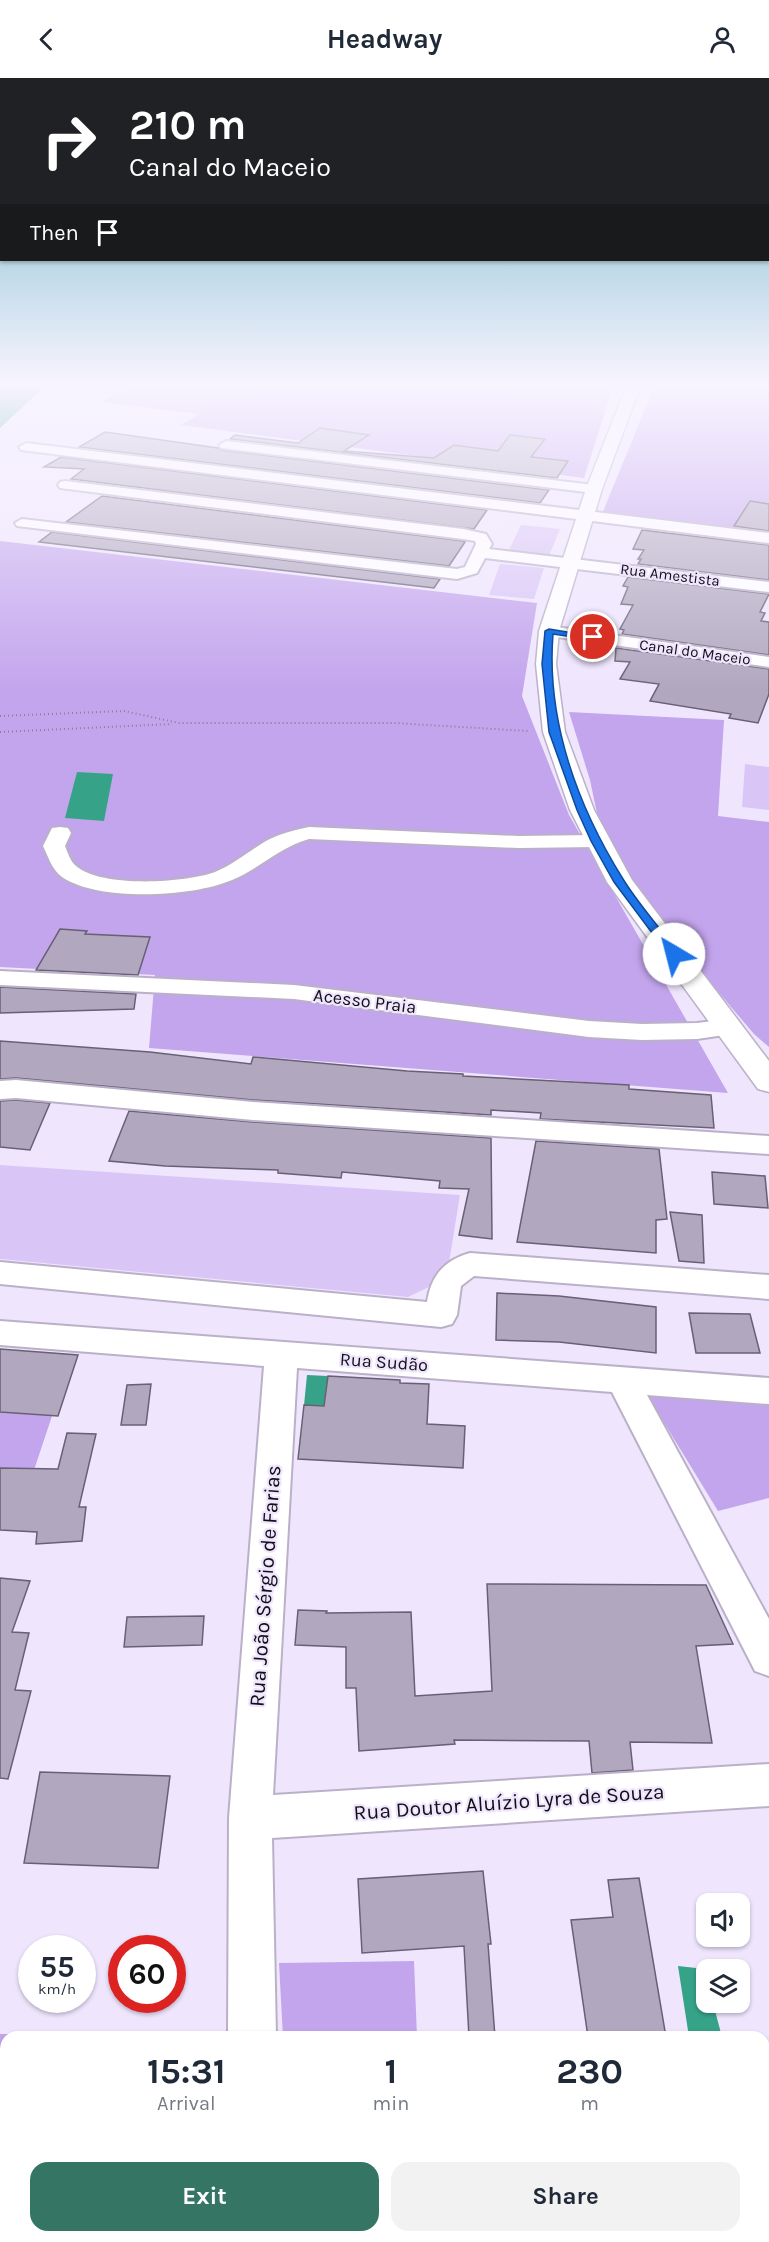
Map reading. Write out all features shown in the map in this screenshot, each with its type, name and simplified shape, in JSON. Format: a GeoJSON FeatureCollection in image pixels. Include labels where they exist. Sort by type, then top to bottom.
{"type":"FeatureCollection","features":[{"type":"Feature","properties":{"kind":"main road"},"geometry":{"type":"LineString","coordinates":[[594,489],[576,515],[572,562],[549,631],[546,664],[554,732],[582,810],[596,841],[620,882],[769,1082]]}},
{"type":"Feature","properties":{"kind":"street"},"geometry":{"type":"LineString","coordinates":[[22,523],[457,574],[471,570],[481,553],[483,540],[475,535],[89,488]]}},
{"type":"Feature","properties":{"kind":"street"},"geometry":{"type":"LineString","coordinates":[[358,488],[769,538]]}},
{"type":"Feature","properties":{"kind":"street"},"geometry":{"type":"LineString","coordinates":[[584,488],[594,489]]}},
{"type":"Feature","properties":{"kind":"street","name":"Rua Amestista"},"geometry":{"type":"LineString","coordinates":[[481,553],[769,587]]}},
{"type":"Feature","properties":{"kind":"street","name":"Canal do Maceio"},"geometry":{"type":"LineString","coordinates":[[549,631],[769,662]]}},
{"type":"Feature","properties":{"kind":"street"},"geometry":{"type":"LineString","coordinates":[[60,833],[54,846],[60,861],[70,873],[130,886],[169,888],[195,885],[223,876],[252,861],[274,844],[309,832],[518,842],[596,841]]}},
{"type":"Feature","properties":{"kind":"street","name":"Acesso Praia"},"geometry":{"type":"LineString","coordinates":[[0,978],[294,992],[589,1029],[642,1032],[697,1031],[729,1027]]}},
{"type":"Feature","properties":{"kind":"street"},"geometry":{"type":"LineString","coordinates":[[0,1090],[16,1089],[253,1111],[716,1144],[769,1145]]}},
{"type":"Feature","properties":{"kind":"street"},"geometry":{"type":"LineString","coordinates":[[0,1273],[441,1315],[446,1282],[455,1272],[470,1264],[769,1287]]}},
{"type":"Feature","properties":{"kind":"street","name":"Rua Sudão"},"geometry":{"type":"LineString","coordinates":[[0,1332],[281,1355],[769,1390]]}},
{"type":"Feature","properties":{"kind":"street","name":"Rua João Sérgio de Farias"},"geometry":{"type":"LineString","coordinates":[[252,2031],[250,1818],[281,1355]]}},
{"type":"Feature","properties":{"kind":"street"},"geometry":{"type":"LineString","coordinates":[[622,1380],[769,1658]]}},
{"type":"Feature","properties":{"kind":"street","name":"Rua Doutor Aluízio Lyra de Souza"},"geometry":{"type":"LineString","coordinates":[[250,1818],[769,1785]]}},
{"type":"Feature","properties":{"kind":"path"},"geometry":{"type":"LineString","coordinates":[[0,716],[124,711],[179,723]]}},
{"type":"Feature","properties":{"kind":"path"},"geometry":{"type":"LineString","coordinates":[[0,732],[179,723],[394,723],[554,732]]}},
{"type":"Feature","properties":{"kind":"shaded area"},"geometry":{"type":"Polygon","coordinates":[[[613,488],[769,488],[769,534],[602,514],[613,488]]]}},
{"type":"Feature","properties":{"kind":"shaded area"},"geometry":{"type":"Polygon","coordinates":[[[521,525],[560,529],[549,556],[508,552],[521,525]]]}},
{"type":"Feature","properties":{"kind":"shaded area"},"geometry":{"type":"Polygon","coordinates":[[[0,541],[537,603],[522,696],[569,815],[728,1093],[149,1048],[155,975],[0,967],[0,541]]]}},
{"type":"Feature","properties":{"kind":"shaded area"},"geometry":{"type":"Polygon","coordinates":[[[500,564],[544,568],[534,599],[489,595],[500,564]]]}},
{"type":"Feature","properties":{"kind":"shaded area"},"geometry":{"type":"Polygon","coordinates":[[[569,712],[724,720],[718,816],[769,822],[769,1047],[754,1034],[607,861],[590,780],[569,712]]]}},
{"type":"Feature","properties":{"kind":"shaded area"},"geometry":{"type":"Polygon","coordinates":[[[745,764],[769,767],[769,810],[742,807],[745,764]]]}},
{"type":"Feature","properties":{"kind":"shaded area"},"geometry":{"type":"Polygon","coordinates":[[[77,772],[113,774],[104,821],[65,818],[77,772]]]}},
{"type":"Feature","properties":{"kind":"shaded area"},"geometry":{"type":"Polygon","coordinates":[[[0,1165],[460,1195],[449,1263],[429,1287],[408,1297],[0,1259],[0,1165]]]}},
{"type":"Feature","properties":{"kind":"shaded area"},"geometry":{"type":"Polygon","coordinates":[[[307,1375],[328,1376],[324,1406],[304,1405],[307,1375]]]}},
{"type":"Feature","properties":{"kind":"shaded area"},"geometry":{"type":"Polygon","coordinates":[[[646,1393],[769,1402],[769,1498],[718,1511],[646,1393]]]}},
{"type":"Feature","properties":{"kind":"shaded area"},"geometry":{"type":"Polygon","coordinates":[[[0,1411],[53,1413],[33,1473],[0,1471],[0,1411]]]}},
{"type":"Feature","properties":{"kind":"shaded area"},"geometry":{"type":"Polygon","coordinates":[[[414,1961],[417,2031],[283,2031],[279,1963],[414,1961]]]}},
{"type":"Feature","properties":{"kind":"shaded area"},"geometry":{"type":"Polygon","coordinates":[[[678,1966],[696,1968],[696,2013],[716,2013],[720,2031],[688,2031],[678,1966]]]}},
{"type":"Feature","properties":{"kind":"building"},"geometry":{"type":"Polygon","coordinates":[[[143,488],[310,488],[487,510],[474,529],[143,488]]]}},
{"type":"Feature","properties":{"kind":"building"},"geometry":{"type":"Polygon","coordinates":[[[416,488],[549,490],[540,503],[416,488]]]}},
{"type":"Feature","properties":{"kind":"building"},"geometry":{"type":"Polygon","coordinates":[[[102,496],[465,542],[449,566],[66,522],[102,496]]]}},
{"type":"Feature","properties":{"kind":"building"},"geometry":{"type":"Polygon","coordinates":[[[750,501],[769,504],[769,531],[734,526],[750,501]]]}},
{"type":"Feature","properties":{"kind":"building"},"geometry":{"type":"Polygon","coordinates":[[[642,530],[769,545],[769,580],[638,564],[641,559],[638,559],[644,550],[633,549],[642,530]]]}},
{"type":"Feature","properties":{"kind":"building"},"geometry":{"type":"Polygon","coordinates":[[[52,532],[440,579],[434,588],[39,542],[52,532]]]}},
{"type":"Feature","properties":{"kind":"building"},"geometry":{"type":"Polygon","coordinates":[[[628,577],[769,594],[760,612],[765,613],[761,621],[769,622],[769,655],[622,634],[624,630],[620,629],[633,605],[621,604],[628,587],[623,586],[628,577]]]}},
{"type":"Feature","properties":{"kind":"building"},"geometry":{"type":"Polygon","coordinates":[[[616,648],[769,669],[769,694],[758,723],[729,718],[731,714],[650,701],[659,684],[620,679],[630,662],[615,661],[616,648]]]}},
{"type":"Feature","properties":{"kind":"building"},"geometry":{"type":"Polygon","coordinates":[[[60,929],[87,931],[85,934],[150,937],[138,975],[36,970],[60,929]]]}},
{"type":"Feature","properties":{"kind":"building"},"geometry":{"type":"Polygon","coordinates":[[[0,987],[136,994],[134,1009],[0,1013],[0,987]]]}},
{"type":"Feature","properties":{"kind":"building"},"geometry":{"type":"Polygon","coordinates":[[[0,1041],[150,1052],[251,1064],[253,1057],[463,1074],[463,1076],[629,1085],[629,1089],[711,1095],[714,1128],[540,1119],[541,1113],[491,1110],[491,1115],[253,1100],[16,1078],[0,1079],[0,1041]]]}},
{"type":"Feature","properties":{"kind":"building"},"geometry":{"type":"Polygon","coordinates":[[[0,1101],[50,1103],[30,1150],[0,1147],[0,1101]]]}},
{"type":"Feature","properties":{"kind":"building"},"geometry":{"type":"Polygon","coordinates":[[[129,1111],[491,1138],[492,1239],[459,1235],[469,1189],[439,1188],[440,1181],[342,1172],[341,1178],[278,1173],[278,1170],[165,1166],[109,1161],[129,1111]]]}},
{"type":"Feature","properties":{"kind":"building"},"geometry":{"type":"Polygon","coordinates":[[[536,1141],[659,1149],[667,1219],[656,1220],[656,1253],[517,1242],[536,1141]]]}},
{"type":"Feature","properties":{"kind":"building"},"geometry":{"type":"Polygon","coordinates":[[[712,1172],[765,1176],[768,1208],[714,1204],[712,1172]]]}},
{"type":"Feature","properties":{"kind":"building"},"geometry":{"type":"Polygon","coordinates":[[[670,1212],[702,1215],[704,1263],[679,1261],[670,1212]]]}},
{"type":"Feature","properties":{"kind":"building"},"geometry":{"type":"Polygon","coordinates":[[[497,1293],[559,1296],[656,1307],[656,1353],[559,1342],[496,1340],[497,1293]]]}},
{"type":"Feature","properties":{"kind":"building"},"geometry":{"type":"Polygon","coordinates":[[[689,1313],[750,1314],[760,1353],[696,1353],[689,1313]]]}},
{"type":"Feature","properties":{"kind":"building"},"geometry":{"type":"Polygon","coordinates":[[[0,1349],[78,1355],[58,1416],[0,1412],[0,1349]]]}},
{"type":"Feature","properties":{"kind":"building"},"geometry":{"type":"Polygon","coordinates":[[[328,1376],[429,1384],[427,1424],[465,1426],[463,1468],[298,1459],[304,1405],[324,1406],[328,1376]]]}},
{"type":"Feature","properties":{"kind":"building"},"geometry":{"type":"Polygon","coordinates":[[[151,1384],[146,1425],[121,1425],[127,1385],[151,1384]]]}},
{"type":"Feature","properties":{"kind":"building"},"geometry":{"type":"Polygon","coordinates":[[[67,1433],[96,1434],[79,1507],[86,1507],[82,1541],[36,1544],[37,1532],[0,1530],[0,1468],[58,1469],[67,1433]]]}},
{"type":"Feature","properties":{"kind":"building"},"geometry":{"type":"Polygon","coordinates":[[[0,1578],[30,1581],[12,1632],[29,1633],[15,1690],[31,1691],[8,1779],[0,1778],[0,1578]]]}},
{"type":"Feature","properties":{"kind":"building"},"geometry":{"type":"Polygon","coordinates":[[[487,1584],[706,1585],[733,1644],[696,1646],[712,1743],[630,1742],[633,1770],[592,1773],[589,1741],[454,1740],[455,1744],[359,1751],[356,1688],[346,1688],[346,1647],[295,1645],[298,1610],[327,1611],[326,1613],[411,1612],[415,1696],[492,1691],[487,1584]]]}},
{"type":"Feature","properties":{"kind":"building"},"geometry":{"type":"Polygon","coordinates":[[[204,1616],[202,1645],[124,1647],[127,1617],[204,1616]]]}},
{"type":"Feature","properties":{"kind":"building"},"geometry":{"type":"Polygon","coordinates":[[[40,1772],[170,1776],[158,1868],[24,1863],[40,1772]]]}},
{"type":"Feature","properties":{"kind":"building"},"geometry":{"type":"Polygon","coordinates":[[[483,1871],[491,1944],[488,1944],[495,2031],[469,2031],[464,1946],[362,1953],[358,1879],[483,1871]]]}},
{"type":"Feature","properties":{"kind":"building"},"geometry":{"type":"Polygon","coordinates":[[[639,1878],[665,2031],[587,2031],[571,1920],[613,1917],[608,1880],[639,1878]]]}},
{"type":"Feature","properties":{"kind":"route"},"geometry":{"type":"LineString","coordinates":[[593,637],[549,631],[546,664],[554,732],[582,810],[596,841],[620,882],[674,954]]}}]}
